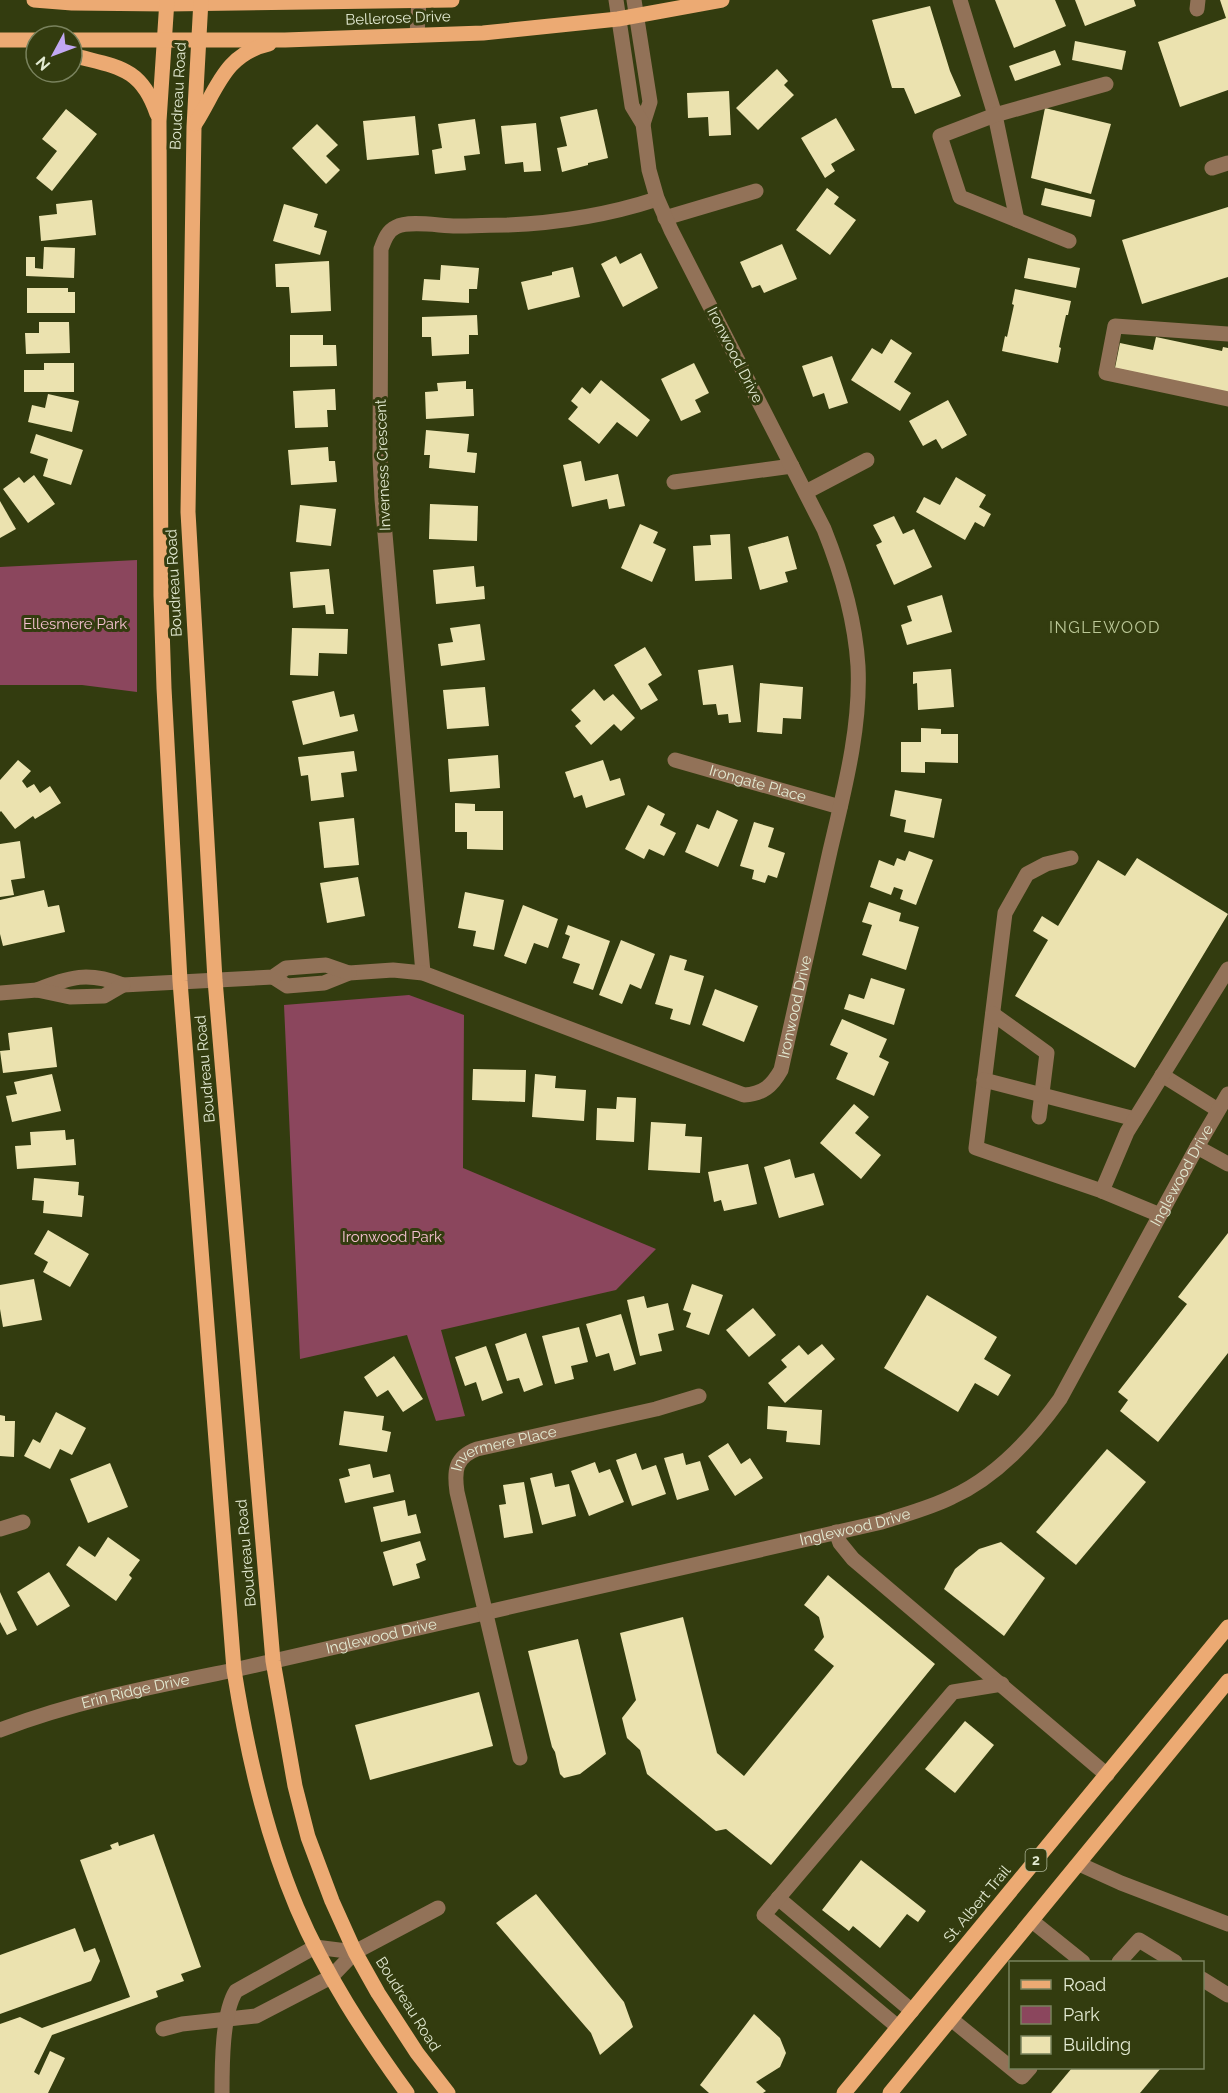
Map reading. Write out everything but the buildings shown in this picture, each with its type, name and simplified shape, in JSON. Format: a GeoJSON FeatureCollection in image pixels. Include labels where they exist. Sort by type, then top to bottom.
{"type":"FeatureCollection","features":[{"type":"Feature","properties":{"kind":"main road","name":"Bellerose Drive"},"geometry":{"type":"LineString","coordinates":[[34,0],[77,2],[452,0]]}},
{"type":"Feature","properties":{"kind":"main road","name":"Bellerose Drive"},"geometry":{"type":"LineString","coordinates":[[84,40],[285,40],[520,31],[618,20],[722,0]]}},
{"type":"Feature","properties":{"kind":"main road","name":"Boudreau Road"},"geometry":{"type":"LineString","coordinates":[[201,1],[194,127],[188,512],[215,980],[273,1661],[295,1786],[308,1837],[332,1901],[355,1952],[398,2025],[448,2093]]}},
{"type":"Feature","properties":{"kind":"main road","name":"Boudreau Road"},"geometry":{"type":"LineString","coordinates":[[167,2],[159,121],[161,596],[167,771],[180,981],[234,1670],[240,1712],[266,1821],[297,1908],[331,1977],[378,2053],[407,2093]]}},
{"type":"Feature","properties":{"kind":"main road"},"geometry":{"type":"LineString","coordinates":[[6,40],[24,40]]}},
{"type":"Feature","properties":{"kind":"main road"},"geometry":{"type":"LineString","coordinates":[[6,40],[24,44]]}},
{"type":"Feature","properties":{"kind":"main road"},"geometry":{"type":"LineString","coordinates":[[194,127],[225,70],[238,57],[259,46],[285,40]]}},
{"type":"Feature","properties":{"kind":"main road"},"geometry":{"type":"LineString","coordinates":[[84,59],[123,70],[144,85],[159,121]]}},
{"type":"Feature","properties":{"kind":"main road","name":"St. Albert Trail"},"geometry":{"type":"LineString","coordinates":[[844,2093],[1228,1627]]}},
{"type":"Feature","properties":{"kind":"main road","name":"2"},"geometry":{"type":"LineString","coordinates":[[890,2093],[1228,1681]]}},
{"type":"Feature","properties":{"kind":"street"},"geometry":{"type":"LineString","coordinates":[[417,35],[418,0]]}},
{"type":"Feature","properties":{"kind":"street","name":"Ironwood Drive"},"geometry":{"type":"LineString","coordinates":[[0,993],[37,990],[70,997],[104,996],[123,985],[273,977],[287,986],[324,983],[349,973],[393,970],[423,972],[734,1092],[744,1095],[762,1092],[770,1087],[780,1070],[854,737],[858,669],[855,637],[849,601],[825,529],[657,199],[649,170],[643,124],[632,106],[616,0]]}},
{"type":"Feature","properties":{"kind":"street","name":"Ironwood Drive"},"geometry":{"type":"LineString","coordinates":[[634,0],[650,102],[643,124]]}},
{"type":"Feature","properties":{"kind":"street"},"geometry":{"type":"LineString","coordinates":[[960,0],[995,115],[1017,220]]}},
{"type":"Feature","properties":{"kind":"street"},"geometry":{"type":"LineString","coordinates":[[1069,241],[960,198],[940,136],[995,115],[1106,84]]}},
{"type":"Feature","properties":{"kind":"street"},"geometry":{"type":"LineString","coordinates":[[1212,168],[1228,163]]}},
{"type":"Feature","properties":{"kind":"street"},"geometry":{"type":"LineString","coordinates":[[665,218],[756,191]]}},
{"type":"Feature","properties":{"kind":"street","name":"Inverness Crescent"},"geometry":{"type":"LineString","coordinates":[[423,972],[382,500],[380,458],[381,249],[388,232],[396,226],[405,224],[456,226],[539,223],[627,209],[657,199]]}},
{"type":"Feature","properties":{"kind":"street"},"geometry":{"type":"LineString","coordinates":[[1228,334],[1115,326],[1106,373],[1228,399]]}},
{"type":"Feature","properties":{"kind":"street"},"geometry":{"type":"LineString","coordinates":[[806,492],[867,460]]}},
{"type":"Feature","properties":{"kind":"street"},"geometry":{"type":"LineString","coordinates":[[674,482],[792,466]]}},
{"type":"Feature","properties":{"kind":"street","name":"Irongate Place"},"geometry":{"type":"LineString","coordinates":[[675,760],[840,807]]}},
{"type":"Feature","properties":{"kind":"street"},"geometry":{"type":"LineString","coordinates":[[1071,858],[1046,864],[1027,874],[1005,913],[976,1148],[1102,1191],[1160,1215]]}},
{"type":"Feature","properties":{"kind":"street"},"geometry":{"type":"LineString","coordinates":[[1102,1191],[1127,1132],[1228,969]]}},
{"type":"Feature","properties":{"kind":"street"},"geometry":{"type":"LineString","coordinates":[[993,1014],[1047,1053],[1040,1117]]}},
{"type":"Feature","properties":{"kind":"street"},"geometry":{"type":"LineString","coordinates":[[1162,1075],[1218,1110]]}},
{"type":"Feature","properties":{"kind":"street"},"geometry":{"type":"LineString","coordinates":[[984,1080],[1135,1119]]}},
{"type":"Feature","properties":{"kind":"street","name":"Inglewood Drive"},"geometry":{"type":"LineString","coordinates":[[273,1661],[882,1522],[954,1496],[998,1467],[1022,1446],[1060,1399],[1228,1094]]}},
{"type":"Feature","properties":{"kind":"street"},"geometry":{"type":"LineString","coordinates":[[1197,1147],[1228,1164]]}},
{"type":"Feature","properties":{"kind":"street","name":"Invermere Place"},"geometry":{"type":"LineString","coordinates":[[486,1613],[457,1492],[455,1473],[463,1455],[477,1449],[656,1410],[699,1396]]}},
{"type":"Feature","properties":{"kind":"street"},"geometry":{"type":"LineString","coordinates":[[0,1529],[23,1521]]}},
{"type":"Feature","properties":{"kind":"street"},"geometry":{"type":"LineString","coordinates":[[836,1532],[840,1543],[853,1558],[1107,1775]]}},
{"type":"Feature","properties":{"kind":"street"},"geometry":{"type":"LineString","coordinates":[[486,1613],[520,1758]]}},
{"type":"Feature","properties":{"kind":"street","name":"Erin Ridge Drive"},"geometry":{"type":"LineString","coordinates":[[0,1730],[78,1704],[273,1661]]}},
{"type":"Feature","properties":{"kind":"street"},"geometry":{"type":"LineString","coordinates":[[898,2027],[764,1916],[953,1692],[1002,1684]]}},
{"type":"Feature","properties":{"kind":"street"},"geometry":{"type":"LineString","coordinates":[[1079,1864],[1121,1883],[1228,1924]]}},
{"type":"Feature","properties":{"kind":"street"},"geometry":{"type":"LineString","coordinates":[[778,1898],[912,2010]]}},
{"type":"Feature","properties":{"kind":"street"},"geometry":{"type":"LineString","coordinates":[[163,2030],[182,2024],[256,2016],[331,1977],[355,1952],[438,1908]]}},
{"type":"Feature","properties":{"kind":"street"},"geometry":{"type":"LineString","coordinates":[[1032,1921],[1082,1961]]}},
{"type":"Feature","properties":{"kind":"street"},"geometry":{"type":"LineString","coordinates":[[1120,1961],[1139,1940],[1173,1961]]}},
{"type":"Feature","properties":{"kind":"street"},"geometry":{"type":"LineString","coordinates":[[222,2093],[226,2018],[231,1998],[236,1991],[315,1947],[355,1952]]}},
{"type":"Feature","properties":{"kind":"street"},"geometry":{"type":"LineString","coordinates":[[1204,1980],[1228,1995]]}},
{"type":"Feature","properties":{"kind":"street"},"geometry":{"type":"LineString","coordinates":[[951,2019],[1009,2066]]}},
{"type":"Feature","properties":{"kind":"street"},"geometry":{"type":"LineString","coordinates":[[1012,2069],[1022,2077],[1028,2069]]}},
{"type":"Feature","properties":{"kind":"green space","name":"Ellesmere Park"},"geometry":{"type":"Polygon","coordinates":[[[137,560],[137,692],[82,685],[0,685],[0,567],[137,560]]]}},
{"type":"Feature","properties":{"kind":"green space","name":"Ironwood Park"},"geometry":{"type":"Polygon","coordinates":[[[409,995],[464,1015],[463,1168],[656,1249],[616,1290],[441,1330],[465,1416],[436,1421],[407,1335],[300,1359],[284,1005],[409,995]]]}},
{"type":"Feature","properties":{"kind":"district","name":"INGLEWOOD"},"geometry":{"type":"Point","coordinates":[1105,627]}}]}
